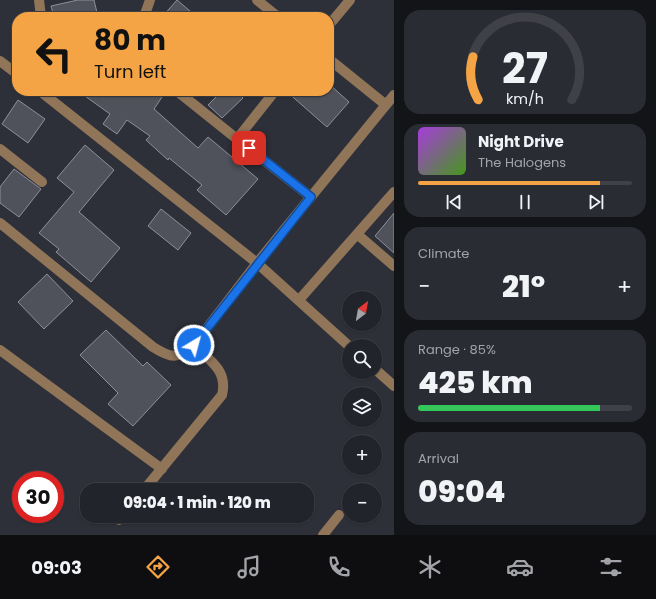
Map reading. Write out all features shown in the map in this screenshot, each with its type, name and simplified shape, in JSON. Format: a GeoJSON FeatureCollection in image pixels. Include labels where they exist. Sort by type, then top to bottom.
{"type":"FeatureCollection","features":[{"type":"Feature","properties":{"kind":"street"},"geometry":{"type":"LineString","coordinates":[[39,0],[40,12]]}},
{"type":"Feature","properties":{"kind":"street"},"geometry":{"type":"LineString","coordinates":[[146,12],[150,0]]}},
{"type":"Feature","properties":{"kind":"street"},"geometry":{"type":"LineString","coordinates":[[257,0],[272,12]]}},
{"type":"Feature","properties":{"kind":"street"},"geometry":{"type":"LineString","coordinates":[[334,19],[350,0]]}},
{"type":"Feature","properties":{"kind":"street"},"geometry":{"type":"LineString","coordinates":[[0,61],[12,70]]}},
{"type":"Feature","properties":{"kind":"street"},"geometry":{"type":"LineString","coordinates":[[334,63],[386,105]]}},
{"type":"Feature","properties":{"kind":"street"},"geometry":{"type":"LineString","coordinates":[[0,223],[164,354],[174,356],[182,355],[194,345],[257,263],[394,95]]}},
{"type":"Feature","properties":{"kind":"street"},"geometry":{"type":"LineString","coordinates":[[46,96],[257,263],[342,339]]}},
{"type":"Feature","properties":{"kind":"street"},"geometry":{"type":"LineString","coordinates":[[183,96],[311,197]]}},
{"type":"Feature","properties":{"kind":"street"},"geometry":{"type":"LineString","coordinates":[[237,139],[271,96]]}},
{"type":"Feature","properties":{"kind":"street"},"geometry":{"type":"LineString","coordinates":[[0,149],[42,182]]}},
{"type":"Feature","properties":{"kind":"street"},"geometry":{"type":"LineString","coordinates":[[299,300],[394,192]]}},
{"type":"Feature","properties":{"kind":"street"},"geometry":{"type":"LineString","coordinates":[[357,234],[394,266]]}},
{"type":"Feature","properties":{"kind":"street"},"geometry":{"type":"LineString","coordinates":[[150,483],[222,395],[225,384],[222,373],[194,345]]}},
{"type":"Feature","properties":{"kind":"street"},"geometry":{"type":"LineString","coordinates":[[0,350],[162,469]]}},
{"type":"Feature","properties":{"kind":"street"},"geometry":{"type":"LineString","coordinates":[[382,375],[394,386]]}},
{"type":"Feature","properties":{"kind":"street"},"geometry":{"type":"LineString","coordinates":[[323,535],[339,516]]}},
{"type":"Feature","properties":{"kind":"building"},"geometry":{"type":"Polygon","coordinates":[[[78,0],[94,0],[97,12],[53,12],[51,6],[78,0]]]}},
{"type":"Feature","properties":{"kind":"building"},"geometry":{"type":"Polygon","coordinates":[[[177,0],[191,12],[166,12],[177,0]]]}},
{"type":"Feature","properties":{"kind":"building"},"geometry":{"type":"Polygon","coordinates":[[[334,88],[349,102],[327,127],[292,96],[334,96],[334,88]]]}},
{"type":"Feature","properties":{"kind":"building"},"geometry":{"type":"Polygon","coordinates":[[[85,96],[163,96],[154,109],[198,148],[208,137],[258,179],[226,215],[197,190],[202,185],[169,158],[168,160],[146,140],[150,136],[127,120],[117,134],[103,124],[110,114],[85,96]]]}},
{"type":"Feature","properties":{"kind":"building"},"geometry":{"type":"Polygon","coordinates":[[[217,96],[241,96],[243,98],[222,118],[208,105],[217,96]]]}},
{"type":"Feature","properties":{"kind":"building"},"geometry":{"type":"Polygon","coordinates":[[[18,100],[45,119],[28,143],[2,124],[18,100]]]}},
{"type":"Feature","properties":{"kind":"building"},"geometry":{"type":"Polygon","coordinates":[[[85,145],[114,170],[79,212],[120,248],[91,282],[56,252],[59,249],[39,233],[74,192],[57,178],[85,145]]]}},
{"type":"Feature","properties":{"kind":"building"},"geometry":{"type":"Polygon","coordinates":[[[14,169],[41,189],[19,217],[0,203],[0,187],[14,169]]]}},
{"type":"Feature","properties":{"kind":"building"},"geometry":{"type":"Polygon","coordinates":[[[161,209],[191,233],[178,250],[148,226],[161,209]]]}},
{"type":"Feature","properties":{"kind":"building"},"geometry":{"type":"Polygon","coordinates":[[[394,213],[394,253],[375,236],[394,213]]]}},
{"type":"Feature","properties":{"kind":"building"},"geometry":{"type":"Polygon","coordinates":[[[47,274],[73,301],[44,329],[18,302],[47,274]]]}},
{"type":"Feature","properties":{"kind":"building"},"geometry":{"type":"Polygon","coordinates":[[[106,330],[143,366],[147,362],[171,385],[133,426],[108,404],[118,393],[80,355],[106,330]]]}},
{"type":"Feature","properties":{"kind":"route"},"geometry":{"type":"LineString","coordinates":[[194,345],[257,263],[311,197],[249,148]]}}]}
